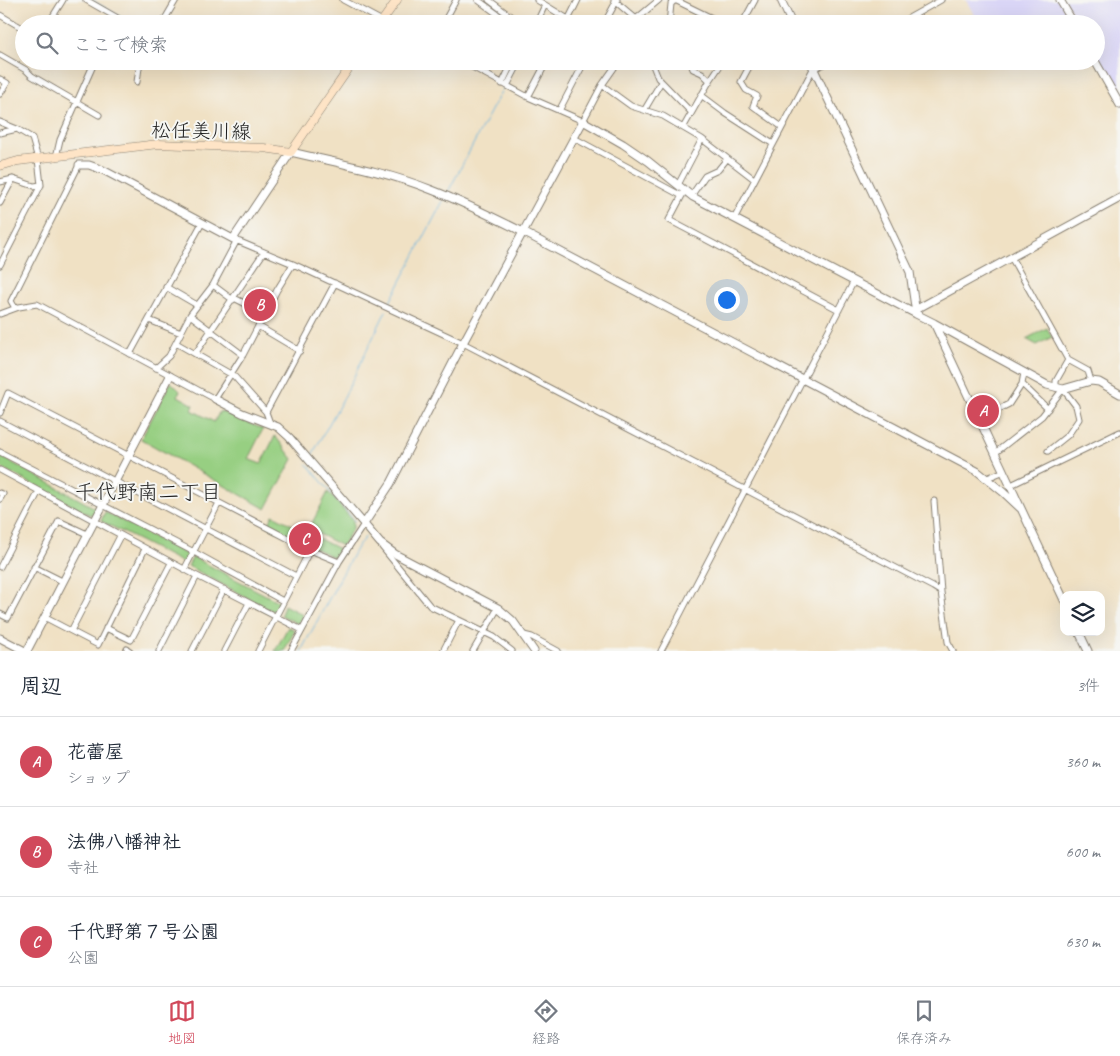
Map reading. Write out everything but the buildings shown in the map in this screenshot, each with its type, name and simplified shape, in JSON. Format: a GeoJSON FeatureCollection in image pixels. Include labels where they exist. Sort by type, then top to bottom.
{"type":"FeatureCollection","features":[{"type":"Feature","properties":{"kind":"main road"},"geometry":{"type":"LineString","coordinates":[[388,15],[397,0]]}},
{"type":"Feature","properties":{"kind":"main road"},"geometry":{"type":"LineString","coordinates":[[291,152],[348,70]]}},
{"type":"Feature","properties":{"kind":"main road","name":"松任美川線"},"geometry":{"type":"LineString","coordinates":[[0,166],[117,148],[158,144],[264,148],[291,152]]}},
{"type":"Feature","properties":{"kind":"street"},"geometry":{"type":"LineString","coordinates":[[53,15],[62,0]]}},
{"type":"Feature","properties":{"kind":"street"},"geometry":{"type":"LineString","coordinates":[[86,0],[112,15]]}},
{"type":"Feature","properties":{"kind":"street"},"geometry":{"type":"LineString","coordinates":[[167,15],[176,0]]}},
{"type":"Feature","properties":{"kind":"street"},"geometry":{"type":"LineString","coordinates":[[343,0],[370,15]]}},
{"type":"Feature","properties":{"kind":"street"},"geometry":{"type":"LineString","coordinates":[[356,7],[359,0]]}},
{"type":"Feature","properties":{"kind":"street"},"geometry":{"type":"LineString","coordinates":[[448,15],[456,0]]}},
{"type":"Feature","properties":{"kind":"street"},"geometry":{"type":"LineString","coordinates":[[480,0],[499,15]]}},
{"type":"Feature","properties":{"kind":"street"},"geometry":{"type":"LineString","coordinates":[[489,0],[509,15]]}},
{"type":"Feature","properties":{"kind":"street"},"geometry":{"type":"LineString","coordinates":[[537,0],[558,15]]}},
{"type":"Feature","properties":{"kind":"street"},"geometry":{"type":"LineString","coordinates":[[570,15],[578,0]]}},
{"type":"Feature","properties":{"kind":"street"},"geometry":{"type":"LineString","coordinates":[[643,15],[659,0]]}},
{"type":"Feature","properties":{"kind":"street"},"geometry":{"type":"LineString","coordinates":[[669,15],[670,4],[675,0],[706,15]]}},
{"type":"Feature","properties":{"kind":"street"},"geometry":{"type":"LineString","coordinates":[[747,15],[755,0]]}},
{"type":"Feature","properties":{"kind":"street"},"geometry":{"type":"LineString","coordinates":[[781,0],[788,15]]}},
{"type":"Feature","properties":{"kind":"street"},"geometry":{"type":"LineString","coordinates":[[914,15],[942,0]]}},
{"type":"Feature","properties":{"kind":"street"},"geometry":{"type":"LineString","coordinates":[[1060,0],[1069,15]]}},
{"type":"Feature","properties":{"kind":"street"},"geometry":{"type":"LineString","coordinates":[[609,15],[616,1],[629,15]]}},
{"type":"Feature","properties":{"kind":"street"},"geometry":{"type":"LineString","coordinates":[[540,15],[545,5]]}},
{"type":"Feature","properties":{"kind":"street"},"geometry":{"type":"LineString","coordinates":[[0,16],[15,24]]}},
{"type":"Feature","properties":{"kind":"street"},"geometry":{"type":"LineString","coordinates":[[0,55],[15,64]]}},
{"type":"Feature","properties":{"kind":"street"},"geometry":{"type":"LineString","coordinates":[[26,70],[32,76],[99,115]]}},
{"type":"Feature","properties":{"kind":"street"},"geometry":{"type":"LineString","coordinates":[[56,158],[60,140],[91,70]]}},
{"type":"Feature","properties":{"kind":"street"},"geometry":{"type":"LineString","coordinates":[[137,82],[139,70]]}},
{"type":"Feature","properties":{"kind":"street"},"geometry":{"type":"LineString","coordinates":[[478,70],[528,97],[560,109],[623,144],[678,185],[683,193]]}},
{"type":"Feature","properties":{"kind":"street"},"geometry":{"type":"LineString","coordinates":[[505,85],[510,70]]}},
{"type":"Feature","properties":{"kind":"street"},"geometry":{"type":"LineString","coordinates":[[505,85],[514,70]]}},
{"type":"Feature","properties":{"kind":"street"},"geometry":{"type":"LineString","coordinates":[[528,97],[542,70]]}},
{"type":"Feature","properties":{"kind":"street"},"geometry":{"type":"LineString","coordinates":[[560,109],[580,70]]}},
{"type":"Feature","properties":{"kind":"street"},"geometry":{"type":"LineString","coordinates":[[291,651],[339,562],[391,483],[463,343],[602,85],[613,70]]}},
{"type":"Feature","properties":{"kind":"street"},"geometry":{"type":"LineString","coordinates":[[655,70],[661,82],[691,112]]}},
{"type":"Feature","properties":{"kind":"street"},"geometry":{"type":"LineString","coordinates":[[695,70],[710,80]]}},
{"type":"Feature","properties":{"kind":"street"},"geometry":{"type":"LineString","coordinates":[[683,128],[717,70]]}},
{"type":"Feature","properties":{"kind":"street"},"geometry":{"type":"LineString","coordinates":[[747,70],[741,82],[746,90],[757,96],[753,106],[782,127]]}},
{"type":"Feature","properties":{"kind":"street"},"geometry":{"type":"LineString","coordinates":[[734,218],[813,70]]}},
{"type":"Feature","properties":{"kind":"street"},"geometry":{"type":"LineString","coordinates":[[814,70],[910,272],[915,312]]}},
{"type":"Feature","properties":{"kind":"street"},"geometry":{"type":"LineString","coordinates":[[1100,70],[1120,105]]}},
{"type":"Feature","properties":{"kind":"street"},"geometry":{"type":"LineString","coordinates":[[0,79],[7,83],[0,94]]}},
{"type":"Feature","properties":{"kind":"street"},"geometry":{"type":"LineString","coordinates":[[645,109],[661,82]]}},
{"type":"Feature","properties":{"kind":"street"},"geometry":{"type":"LineString","coordinates":[[602,85],[631,106],[663,116],[702,139],[754,179]]}},
{"type":"Feature","properties":{"kind":"street"},"geometry":{"type":"LineString","coordinates":[[701,95],[773,144]]}},
{"type":"Feature","properties":{"kind":"street"},"geometry":{"type":"LineString","coordinates":[[0,122],[32,138],[38,159],[41,185],[0,265]]}},
{"type":"Feature","properties":{"kind":"street"},"geometry":{"type":"LineString","coordinates":[[0,133],[17,129]]}},
{"type":"Feature","properties":{"kind":"street"},"geometry":{"type":"LineString","coordinates":[[574,138],[691,196],[915,312],[1047,385],[1060,388],[1091,381],[1099,382],[1120,394]]}},
{"type":"Feature","properties":{"kind":"street"},"geometry":{"type":"LineString","coordinates":[[678,185],[702,139]]}},
{"type":"Feature","properties":{"kind":"street"},"geometry":{"type":"LineString","coordinates":[[156,368],[169,356],[190,315],[213,285],[235,240],[291,152],[356,167],[431,190],[487,214],[977,471],[1020,508]]}},
{"type":"Feature","properties":{"kind":"street"},"geometry":{"type":"LineString","coordinates":[[691,196],[704,176],[718,170],[726,159]]}},
{"type":"Feature","properties":{"kind":"street"},"geometry":{"type":"LineString","coordinates":[[15,308],[11,301],[79,165],[89,165],[103,170],[235,240],[293,264],[463,343],[941,592]]}},
{"type":"Feature","properties":{"kind":"street"},"geometry":{"type":"LineString","coordinates":[[0,182],[13,179],[34,186],[41,185]]}},
{"type":"Feature","properties":{"kind":"street"},"geometry":{"type":"LineString","coordinates":[[0,203],[13,179]]}},
{"type":"Feature","properties":{"kind":"street"},"geometry":{"type":"LineString","coordinates":[[683,193],[669,220],[839,310]]}},
{"type":"Feature","properties":{"kind":"street"},"geometry":{"type":"LineString","coordinates":[[915,312],[1120,198]]}},
{"type":"Feature","properties":{"kind":"street"},"geometry":{"type":"LineString","coordinates":[[130,354],[202,222]]}},
{"type":"Feature","properties":{"kind":"street"},"geometry":{"type":"LineString","coordinates":[[195,354],[264,252]]}},
{"type":"Feature","properties":{"kind":"street"},"geometry":{"type":"LineString","coordinates":[[1011,257],[1068,360],[1088,371],[1091,381]]}},
{"type":"Feature","properties":{"kind":"street"},"geometry":{"type":"LineString","coordinates":[[215,399],[243,355],[276,290],[293,264]]}},
{"type":"Feature","properties":{"kind":"street"},"geometry":{"type":"LineString","coordinates":[[660,651],[854,281]]}},
{"type":"Feature","properties":{"kind":"street"},"geometry":{"type":"LineString","coordinates":[[266,412],[335,283]]}},
{"type":"Feature","properties":{"kind":"street"},"geometry":{"type":"LineString","coordinates":[[213,285],[233,299],[244,303],[262,320]]}},
{"type":"Feature","properties":{"kind":"street"},"geometry":{"type":"LineString","coordinates":[[166,287],[197,305]]}},
{"type":"Feature","properties":{"kind":"street"},"geometry":{"type":"LineString","coordinates":[[0,314],[15,308],[37,304],[242,413],[278,427],[289,437],[364,524],[430,606],[485,632],[512,651]]}},
{"type":"Feature","properties":{"kind":"street"},"geometry":{"type":"LineString","coordinates":[[190,315],[243,355]]}},
{"type":"Feature","properties":{"kind":"street"},"geometry":{"type":"LineString","coordinates":[[149,320],[181,333]]}},
{"type":"Feature","properties":{"kind":"street"},"geometry":{"type":"LineString","coordinates":[[934,323],[995,453],[1002,472],[1060,592]]}},
{"type":"Feature","properties":{"kind":"street"},"geometry":{"type":"LineString","coordinates":[[258,326],[300,351]]}},
{"type":"Feature","properties":{"kind":"street"},"geometry":{"type":"LineString","coordinates":[[176,343],[234,376],[266,412],[270,423]]}},
{"type":"Feature","properties":{"kind":"street"},"geometry":{"type":"LineString","coordinates":[[1048,451],[1068,435],[1079,419],[1076,406],[1056,381],[1068,360]]}},
{"type":"Feature","properties":{"kind":"street"},"geometry":{"type":"LineString","coordinates":[[979,419],[1008,405],[1022,384],[1024,373]]}},
{"type":"Feature","properties":{"kind":"street"},"geometry":{"type":"LineString","coordinates":[[0,638],[26,651],[170,376]]}},
{"type":"Feature","properties":{"kind":"street"},"geometry":{"type":"LineString","coordinates":[[1022,384],[1048,409]]}},
{"type":"Feature","properties":{"kind":"street"},"geometry":{"type":"LineString","coordinates":[[995,453],[1034,424],[1048,409],[1060,388]]}},
{"type":"Feature","properties":{"kind":"street"},"geometry":{"type":"LineString","coordinates":[[0,413],[8,393],[310,550],[339,562]]}},
{"type":"Feature","properties":{"kind":"street"},"geometry":{"type":"LineString","coordinates":[[0,420],[296,576]]}},
{"type":"Feature","properties":{"kind":"street"},"geometry":{"type":"LineString","coordinates":[[1009,486],[1120,432]]}},
{"type":"Feature","properties":{"kind":"street"},"geometry":{"type":"LineString","coordinates":[[0,452],[194,552],[283,601]]}},
{"type":"Feature","properties":{"kind":"street"},"geometry":{"type":"LineString","coordinates":[[0,470],[120,536],[302,630]]}},
{"type":"Feature","properties":{"kind":"street"},"geometry":{"type":"LineString","coordinates":[[987,478],[1002,472]]}},
{"type":"Feature","properties":{"kind":"street"},"geometry":{"type":"LineString","coordinates":[[0,567],[39,491]]}},
{"type":"Feature","properties":{"kind":"street"},"geometry":{"type":"LineString","coordinates":[[0,493],[3,494],[0,499]]}},
{"type":"Feature","properties":{"kind":"street"},"geometry":{"type":"LineString","coordinates":[[934,501],[941,592],[948,642],[953,651]]}},
{"type":"Feature","properties":{"kind":"street"},"geometry":{"type":"LineString","coordinates":[[185,568],[220,503]]}},
{"type":"Feature","properties":{"kind":"street"},"geometry":{"type":"LineString","coordinates":[[0,614],[8,618],[59,521],[87,534]]}},
{"type":"Feature","properties":{"kind":"street"},"geometry":{"type":"LineString","coordinates":[[71,631],[120,536]]}},
{"type":"Feature","properties":{"kind":"street"},"geometry":{"type":"LineString","coordinates":[[380,543],[395,554],[498,608],[513,621],[534,651]]}},
{"type":"Feature","properties":{"kind":"street"},"geometry":{"type":"LineString","coordinates":[[44,617],[98,645],[145,549]]}},
{"type":"Feature","properties":{"kind":"street"},"geometry":{"type":"LineString","coordinates":[[258,651],[310,550]]}},
{"type":"Feature","properties":{"kind":"street"},"geometry":{"type":"LineString","coordinates":[[106,628],[131,640],[172,562]]}},
{"type":"Feature","properties":{"kind":"street"},"geometry":{"type":"LineString","coordinates":[[34,567],[62,581]]}},
{"type":"Feature","properties":{"kind":"street"},"geometry":{"type":"LineString","coordinates":[[159,651],[197,576]]}},
{"type":"Feature","properties":{"kind":"street"},"geometry":{"type":"LineString","coordinates":[[192,651],[224,590]]}},
{"type":"Feature","properties":{"kind":"street"},"geometry":{"type":"LineString","coordinates":[[224,651],[249,602]]}},
{"type":"Feature","properties":{"kind":"street"},"geometry":{"type":"LineString","coordinates":[[473,651],[498,608]]}},
{"type":"Feature","properties":{"kind":"street"},"geometry":{"type":"LineString","coordinates":[[443,651],[459,620]]}},
{"type":"Feature","properties":{"kind":"street"},"geometry":{"type":"LineString","coordinates":[[524,635],[532,637],[558,651]]}},
{"type":"Feature","properties":{"kind":"street"},"geometry":{"type":"LineString","coordinates":[[1081,636],[1088,651]]}},
{"type":"Feature","properties":{"kind":"street"},"geometry":{"type":"LineString","coordinates":[[500,651],[502,644]]}},
{"type":"Feature","properties":{"kind":"street"},"geometry":{"type":"LineString","coordinates":[[126,651],[127,649],[130,651]]}},
{"type":"Feature","properties":{"kind":"shaded area"},"geometry":{"type":"Polygon","coordinates":[[[966,0],[1120,0],[1120,96],[1105,70],[1105,15],[1073,15],[1069,8],[1057,15],[974,15],[966,0]]]}},
{"type":"Feature","properties":{"kind":"green space"},"geometry":{"type":"Polygon","coordinates":[[[1047,328],[1052,337],[1037,345],[1026,339],[1047,328]]]}},
{"type":"Feature","properties":{"kind":"green space"},"geometry":{"type":"Polygon","coordinates":[[[171,382],[180,391],[178,396],[194,405],[192,410],[214,422],[220,411],[263,429],[248,459],[261,464],[275,436],[293,459],[266,509],[141,439],[171,382]]]}},
{"type":"Feature","properties":{"kind":"green space"},"geometry":{"type":"Polygon","coordinates":[[[0,456],[97,509],[90,515],[0,467],[0,456]]]}},
{"type":"Feature","properties":{"kind":"green space"},"geometry":{"type":"Polygon","coordinates":[[[328,492],[353,521],[353,528],[342,546],[309,529],[328,492]]]}},
{"type":"Feature","properties":{"kind":"green space"},"geometry":{"type":"Polygon","coordinates":[[[105,512],[190,556],[185,564],[101,521],[105,512]]]}},
{"type":"Feature","properties":{"kind":"green space"},"geometry":{"type":"Polygon","coordinates":[[[273,515],[339,549],[335,558],[298,542],[268,526],[273,515]]]}},
{"type":"Feature","properties":{"kind":"green space"},"geometry":{"type":"Polygon","coordinates":[[[193,557],[279,602],[276,610],[272,611],[188,566],[193,557]]]}},
{"type":"Feature","properties":{"kind":"green space"},"geometry":{"type":"Polygon","coordinates":[[[284,605],[303,615],[298,624],[281,615],[284,605]]]}},
{"type":"Feature","properties":{"kind":"green space"},"geometry":{"type":"Polygon","coordinates":[[[288,627],[295,630],[284,651],[275,651],[288,627]]]}},
{"type":"Feature","properties":{"kind":"waterway"},"geometry":{"type":"LineString","coordinates":[[92,0],[117,15]]}},
{"type":"Feature","properties":{"kind":"waterway"},"geometry":{"type":"LineString","coordinates":[[486,1],[506,15]]}},
{"type":"Feature","properties":{"kind":"waterway"},"geometry":{"type":"LineString","coordinates":[[508,78],[512,70]]}},
{"type":"Feature","properties":{"kind":"waterway"},"geometry":{"type":"LineString","coordinates":[[449,190],[503,88]]}},
{"type":"Feature","properties":{"kind":"waterway"},"geometry":{"type":"LineString","coordinates":[[389,304],[443,201]]}},
{"type":"Feature","properties":{"kind":"waterway"},"geometry":{"type":"LineString","coordinates":[[312,455],[344,397],[386,311]]}},
{"type":"Feature","properties":{"kind":"waterway"},"geometry":{"type":"LineString","coordinates":[[307,464],[355,521]]}},
{"type":"Feature","properties":{"kind":"waterway"},"geometry":{"type":"LineString","coordinates":[[301,651],[357,547],[366,536]]}},
{"type":"Feature","properties":{"kind":"place","name":"法佛八幡神社"},"geometry":{"type":"Point","coordinates":[260,305]}},
{"type":"Feature","properties":{"kind":"place","name":"花蕾屋"},"geometry":{"type":"Point","coordinates":[983,411]}},
{"type":"Feature","properties":{"kind":"place","name":"千代野第７号公園"},"geometry":{"type":"Point","coordinates":[305,539]}},
{"type":"Feature","properties":{"kind":"district","name":"千代野南二丁目"},"geometry":{"type":"Point","coordinates":[148,492]}}]}
